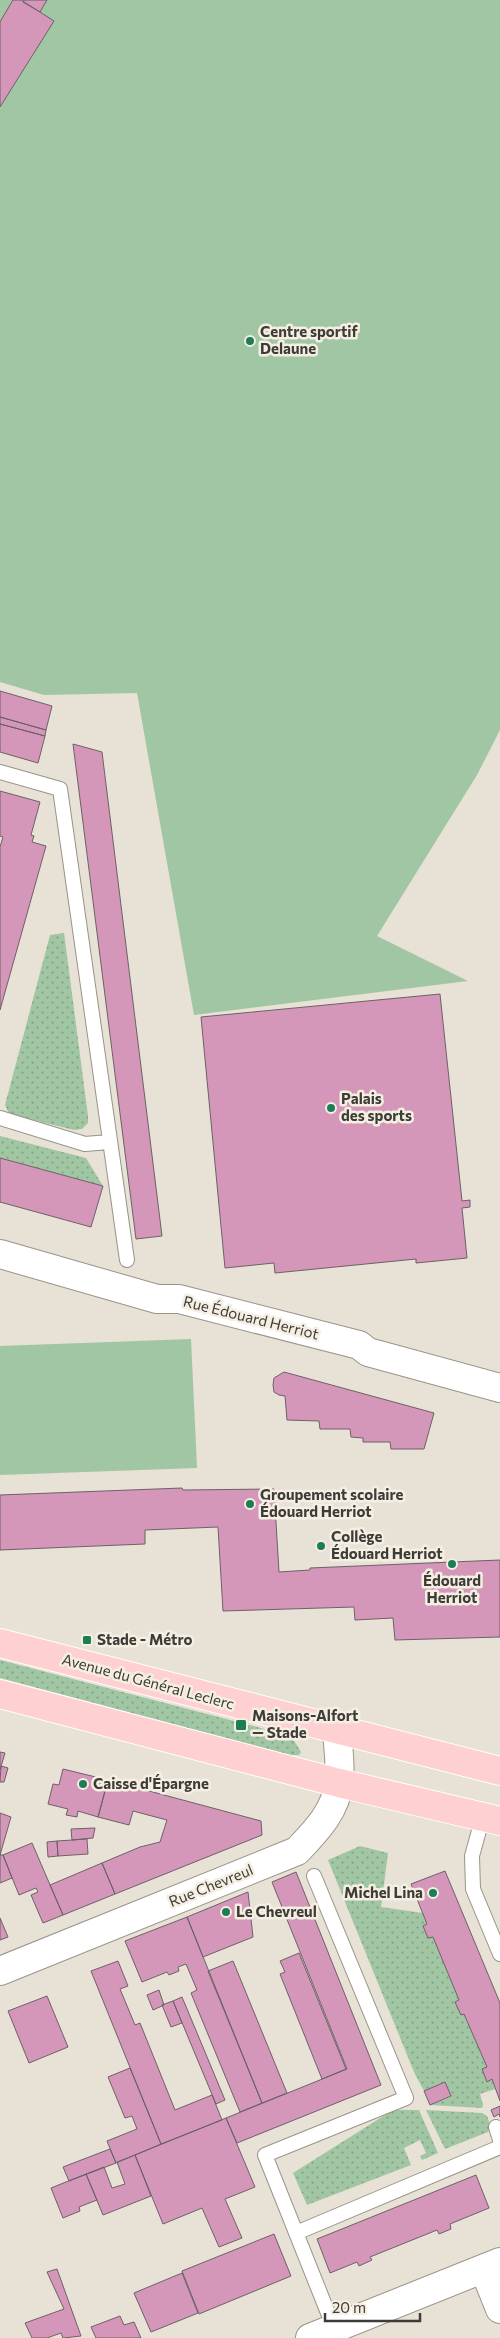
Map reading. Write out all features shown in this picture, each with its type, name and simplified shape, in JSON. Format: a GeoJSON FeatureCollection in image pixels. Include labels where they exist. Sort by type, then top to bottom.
{"type":"FeatureCollection","features":[{"type":"Feature","properties":{"kind":"main road","name":"Avenue du Général Leclerc"},"geometry":{"type":"LineString","coordinates":[[0,1643],[337,1731],[500,1771]]}},
{"type":"Feature","properties":{"kind":"main road"},"geometry":{"type":"LineString","coordinates":[[0,1694],[340,1783],[491,1818]]}},
{"type":"Feature","properties":{"kind":"street","name":"Rue Édouard Herriot"},"geometry":{"type":"LineString","coordinates":[[0,1254],[157,1299],[179,1299],[358,1345],[368,1352],[500,1388]]}},
{"type":"Feature","properties":{"kind":"street","name":"Rue Chevreul"},"geometry":{"type":"LineString","coordinates":[[0,1972],[297,1851],[322,1824],[330,1810],[340,1783],[337,1731]]}},
{"type":"Feature","properties":{"kind":"street"},"geometry":{"type":"LineString","coordinates":[[322,2333],[492,2265],[500,2309]]}},
{"type":"Feature","properties":{"kind":"lane"},"geometry":{"type":"LineString","coordinates":[[0,772],[60,790],[127,1260]]}},
{"type":"Feature","properties":{"kind":"lane"},"geometry":{"type":"LineString","coordinates":[[0,1118],[85,1144],[109,1142]]}},
{"type":"Feature","properties":{"kind":"lane"},"geometry":{"type":"LineString","coordinates":[[491,1818],[472,1856],[473,1890],[500,1954]]}},
{"type":"Feature","properties":{"kind":"lane"},"geometry":{"type":"LineString","coordinates":[[314,1876],[406,2098],[265,2155],[296,2233],[322,2333]]}},
{"type":"Feature","properties":{"kind":"lane"},"geometry":{"type":"LineString","coordinates":[[296,2233],[500,2147]]}},
{"type":"Feature","properties":{"kind":"green space","name":"Centre sportif Delaune"},"geometry":{"type":"Polygon","coordinates":[[[0,0],[500,0],[500,730],[477,775],[377,936],[468,981],[194,1015],[137,693],[44,695],[0,682],[0,0]]]}},
{"type":"Feature","properties":{"kind":"green space"},"geometry":{"type":"Polygon","coordinates":[[[64,933],[88,1116],[88,1123],[82,1129],[74,1130],[9,1114],[5,1105],[50,935],[64,933]]]}},
{"type":"Feature","properties":{"kind":"green space"},"geometry":{"type":"Polygon","coordinates":[[[0,1136],[86,1158],[103,1186],[0,1158],[0,1136]]]}},
{"type":"Feature","properties":{"kind":"green space"},"geometry":{"type":"Polygon","coordinates":[[[191,1339],[197,1468],[0,1475],[0,1346],[191,1339]]]}},
{"type":"Feature","properties":{"kind":"green space"},"geometry":{"type":"Polygon","coordinates":[[[0,1660],[291,1736],[301,1752],[299,1755],[290,1755],[0,1678],[0,1660]]]}},
{"type":"Feature","properties":{"kind":"green space"},"geometry":{"type":"Polygon","coordinates":[[[360,1846],[388,1853],[381,1907],[423,1913],[427,1924],[423,1926],[428,1938],[433,1937],[459,2000],[455,2002],[461,2015],[464,2014],[487,2067],[482,2070],[487,2081],[492,2079],[495,2089],[480,2094],[482,2108],[430,2105],[451,2097],[445,2082],[424,2091],[414,2072],[328,1860],[360,1846]]]}},
{"type":"Feature","properties":{"kind":"green space"},"geometry":{"type":"Polygon","coordinates":[[[393,2110],[419,2110],[438,2153],[422,2160],[420,2156],[426,2153],[420,2140],[404,2148],[411,2165],[307,2205],[293,2173],[393,2110]]]}},
{"type":"Feature","properties":{"kind":"green space"},"geometry":{"type":"Polygon","coordinates":[[[426,2110],[482,2113],[487,2116],[491,2127],[488,2132],[445,2149],[426,2110]]]}},
{"type":"Feature","properties":{"kind":"building"},"geometry":{"type":"Polygon","coordinates":[[[13,0],[21,0],[54,21],[0,107],[0,22],[13,0]]]}},
{"type":"Feature","properties":{"kind":"building"},"geometry":{"type":"Polygon","coordinates":[[[24,0],[47,0],[40,12],[23,2],[24,0]]]}},
{"type":"Feature","properties":{"kind":"building"},"geometry":{"type":"Polygon","coordinates":[[[0,691],[52,706],[46,730],[0,717],[0,691]]]}},
{"type":"Feature","properties":{"kind":"building"},"geometry":{"type":"Polygon","coordinates":[[[0,717],[46,730],[45,736],[0,724],[0,717]]]}},
{"type":"Feature","properties":{"kind":"building"},"geometry":{"type":"Polygon","coordinates":[[[0,724],[45,736],[38,763],[0,752],[0,724]]]}},
{"type":"Feature","properties":{"kind":"building"},"geometry":{"type":"Polygon","coordinates":[[[73,744],[102,752],[162,1236],[136,1239],[73,744]]]}},
{"type":"Feature","properties":{"kind":"building"},"geometry":{"type":"Polygon","coordinates":[[[0,791],[40,802],[31,835],[34,836],[32,842],[46,846],[0,1010],[0,847],[3,837],[0,836],[0,791]]]}},
{"type":"Feature","properties":{"kind":"building","name":"Palais des sports"},"geometry":{"type":"Polygon","coordinates":[[[440,994],[462,1201],[470,1200],[470,1207],[462,1208],[467,1258],[416,1263],[416,1259],[275,1273],[274,1263],[225,1268],[201,1017],[440,994]]]}},
{"type":"Feature","properties":{"kind":"building"},"geometry":{"type":"Polygon","coordinates":[[[0,1158],[103,1186],[91,1227],[0,1202],[0,1158]]]}},
{"type":"Feature","properties":{"kind":"building"},"geometry":{"type":"Polygon","coordinates":[[[284,1372],[434,1413],[424,1449],[391,1449],[390,1442],[363,1442],[363,1438],[351,1437],[350,1429],[320,1429],[319,1421],[287,1420],[285,1396],[274,1392],[273,1385],[274,1378],[284,1372]]]}},
{"type":"Feature","properties":{"kind":"building","name":"Édouard Herriot"},"geometry":{"type":"Polygon","coordinates":[[[182,1488],[183,1490],[274,1489],[279,1572],[310,1570],[310,1568],[500,1560],[500,1637],[395,1640],[393,1618],[355,1620],[354,1607],[223,1611],[218,1527],[145,1530],[145,1544],[0,1550],[0,1495],[182,1488]]]}},
{"type":"Feature","properties":{"kind":"building"},"geometry":{"type":"Polygon","coordinates":[[[0,1752],[5,1753],[0,1770],[0,1752]]]}},
{"type":"Feature","properties":{"kind":"building"},"geometry":{"type":"Polygon","coordinates":[[[1,1766],[8,1768],[4,1782],[0,1782],[1,1766]]]}},
{"type":"Feature","properties":{"kind":"building"},"geometry":{"type":"Polygon","coordinates":[[[63,1769],[108,1780],[98,1817],[78,1811],[77,1817],[66,1815],[68,1809],[48,1804],[53,1784],[59,1785],[63,1769]]]}},
{"type":"Feature","properties":{"kind":"building"},"geometry":{"type":"Polygon","coordinates":[[[108,1780],[261,1821],[262,1835],[115,1894],[102,1863],[140,1847],[160,1842],[167,1820],[133,1811],[129,1825],[98,1817],[108,1780]]]}},
{"type":"Feature","properties":{"kind":"building"},"geometry":{"type":"Polygon","coordinates":[[[0,1813],[11,1817],[0,1855],[0,1813]]]}},
{"type":"Feature","properties":{"kind":"building"},"geometry":{"type":"Polygon","coordinates":[[[95,1828],[93,1838],[72,1840],[71,1829],[95,1828]]]}},
{"type":"Feature","properties":{"kind":"building"},"geometry":{"type":"Polygon","coordinates":[[[87,1839],[88,1854],[58,1856],[57,1841],[87,1839]]]}},
{"type":"Feature","properties":{"kind":"building"},"geometry":{"type":"Polygon","coordinates":[[[57,1841],[58,1856],[48,1857],[47,1842],[57,1841]]]}},
{"type":"Feature","properties":{"kind":"building"},"geometry":{"type":"Polygon","coordinates":[[[32,1843],[63,1915],[43,1923],[31,1895],[38,1892],[36,1888],[19,1895],[3,1855],[32,1843]]]}},
{"type":"Feature","properties":{"kind":"building"},"geometry":{"type":"Polygon","coordinates":[[[0,1855],[3,1855],[12,1878],[0,1883],[0,1855]]]}},
{"type":"Feature","properties":{"kind":"building"},"geometry":{"type":"Polygon","coordinates":[[[102,1863],[115,1894],[63,1915],[50,1885],[102,1863]]]}},
{"type":"Feature","properties":{"kind":"building"},"geometry":{"type":"Polygon","coordinates":[[[445,1871],[500,2003],[500,2101],[492,2079],[487,2082],[482,2069],[487,2067],[464,2014],[461,2015],[455,2002],[459,2000],[433,1937],[428,1938],[423,1926],[427,1924],[411,1884],[445,1871]]]}},
{"type":"Feature","properties":{"kind":"building"},"geometry":{"type":"Polygon","coordinates":[[[296,1872],[381,2085],[237,2143],[226,2118],[347,2069],[272,1882],[296,1872]]]}},
{"type":"Feature","properties":{"kind":"building"},"geometry":{"type":"Polygon","coordinates":[[[248,1892],[253,1937],[203,1957],[187,1917],[248,1892]]]}},
{"type":"Feature","properties":{"kind":"building"},"geometry":{"type":"Polygon","coordinates":[[[187,1917],[262,2103],[240,2112],[191,1993],[197,1990],[186,1964],[178,1967],[179,1971],[169,1975],[167,1972],[142,1982],[125,1941],[187,1917]]]}},
{"type":"Feature","properties":{"kind":"building"},"geometry":{"type":"Polygon","coordinates":[[[0,1918],[8,1937],[0,1940],[0,1918]]]}},
{"type":"Feature","properties":{"kind":"building"},"geometry":{"type":"Polygon","coordinates":[[[299,1953],[346,2069],[322,2079],[280,1974],[285,1972],[280,1961],[299,1953]]]}},
{"type":"Feature","properties":{"kind":"building"},"geometry":{"type":"Polygon","coordinates":[[[118,1961],[128,1986],[120,1989],[135,2025],[140,2023],[175,2110],[212,2095],[222,2120],[161,2144],[91,1971],[118,1961]]]}},
{"type":"Feature","properties":{"kind":"building"},"geometry":{"type":"Polygon","coordinates":[[[233,1961],[287,2093],[262,2103],[208,1971],[233,1961]]]}},
{"type":"Feature","properties":{"kind":"building"},"geometry":{"type":"Polygon","coordinates":[[[159,1990],[164,2005],[153,2010],[147,1995],[159,1990]]]}},
{"type":"Feature","properties":{"kind":"building"},"geometry":{"type":"Polygon","coordinates":[[[47,1996],[68,2047],[29,2063],[8,2011],[47,1996]]]}},
{"type":"Feature","properties":{"kind":"building"},"geometry":{"type":"Polygon","coordinates":[[[182,1997],[225,2100],[216,2104],[173,2001],[182,1997]]]}},
{"type":"Feature","properties":{"kind":"building"},"geometry":{"type":"Polygon","coordinates":[[[173,2001],[182,2023],[171,2027],[162,2005],[173,2001]]]}},
{"type":"Feature","properties":{"kind":"building"},"geometry":{"type":"Polygon","coordinates":[[[130,2068],[161,2144],[116,2163],[107,2141],[137,2129],[132,2116],[125,2118],[108,2077],[130,2068]]]}},
{"type":"Feature","properties":{"kind":"building"},"geometry":{"type":"Polygon","coordinates":[[[445,2082],[451,2096],[430,2105],[424,2091],[445,2082]]]}},
{"type":"Feature","properties":{"kind":"building"},"geometry":{"type":"Polygon","coordinates":[[[500,2106],[500,2117],[499,2114],[494,2117],[491,2110],[500,2106]]]}},
{"type":"Feature","properties":{"kind":"building"},"geometry":{"type":"Polygon","coordinates":[[[226,2118],[255,2187],[225,2199],[242,2238],[219,2247],[202,2208],[163,2224],[135,2155],[226,2118]]]}},
{"type":"Feature","properties":{"kind":"building"},"geometry":{"type":"Polygon","coordinates":[[[110,2149],[116,2163],[69,2181],[63,2167],[110,2149]]]}},
{"type":"Feature","properties":{"kind":"building"},"geometry":{"type":"Polygon","coordinates":[[[135,2155],[151,2196],[103,2215],[86,2174],[104,2167],[112,2188],[125,2184],[117,2162],[135,2155]]]}},
{"type":"Feature","properties":{"kind":"building"},"geometry":{"type":"Polygon","coordinates":[[[86,2174],[97,2200],[79,2207],[80,2211],[63,2218],[51,2188],[86,2174]]]}},
{"type":"Feature","properties":{"kind":"building"},"geometry":{"type":"Polygon","coordinates":[[[476,2175],[489,2208],[450,2224],[451,2229],[439,2234],[437,2230],[370,2257],[372,2260],[359,2266],[357,2262],[330,2273],[317,2239],[476,2175]]]}},
{"type":"Feature","properties":{"kind":"building"},"geometry":{"type":"Polygon","coordinates":[[[274,2234],[291,2276],[199,2314],[182,2271],[274,2234]]]}},
{"type":"Feature","properties":{"kind":"building"},"geometry":{"type":"Polygon","coordinates":[[[57,2269],[81,2336],[63,2338],[61,2333],[47,2338],[32,2338],[25,2323],[64,2309],[47,2272],[57,2269]]]}},
{"type":"Feature","properties":{"kind":"building"},"geometry":{"type":"Polygon","coordinates":[[[182,2273],[198,2313],[151,2332],[134,2293],[182,2273]]]}},
{"type":"Feature","properties":{"kind":"building"},"geometry":{"type":"Polygon","coordinates":[[[120,2316],[124,2325],[134,2322],[141,2338],[96,2338],[91,2327],[120,2316]]]}},
{"type":"Feature","properties":{"kind":"place","name":"Centre sportif Delaune"},"geometry":{"type":"Point","coordinates":[250,341]}},
{"type":"Feature","properties":{"kind":"place","name":"Palais des sports"},"geometry":{"type":"Point","coordinates":[331,1108]}},
{"type":"Feature","properties":{"kind":"place","name":"Groupement scolaire Édouard Herriot"},"geometry":{"type":"Point","coordinates":[250,1504]}},
{"type":"Feature","properties":{"kind":"place","name":"Collège Édouard Herriot"},"geometry":{"type":"Point","coordinates":[321,1546]}},
{"type":"Feature","properties":{"kind":"place","name":"Édouard Herriot"},"geometry":{"type":"Point","coordinates":[452,1564]}},
{"type":"Feature","properties":{"kind":"place","name":"Stade - Métro"},"geometry":{"type":"Point","coordinates":[87,1640]}},
{"type":"Feature","properties":{"kind":"place","name":"Maisons-Alfort — Stade"},"geometry":{"type":"Point","coordinates":[241,1725]}},
{"type":"Feature","properties":{"kind":"place","name":"Caisse d'Épargne"},"geometry":{"type":"Point","coordinates":[83,1784]}},
{"type":"Feature","properties":{"kind":"place","name":"Michel Lina"},"geometry":{"type":"Point","coordinates":[433,1893]}},
{"type":"Feature","properties":{"kind":"place","name":"Le Chevreul"},"geometry":{"type":"Point","coordinates":[226,1912]}}]}
